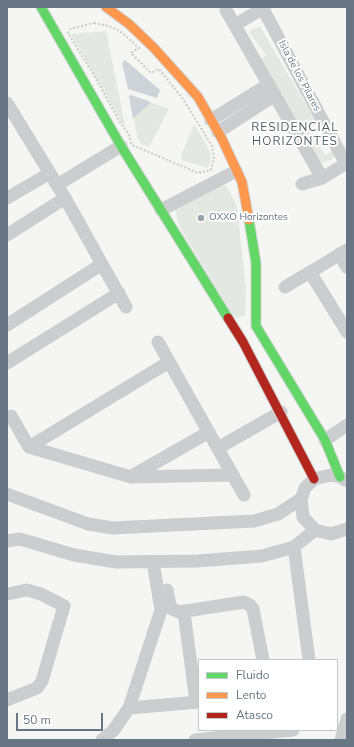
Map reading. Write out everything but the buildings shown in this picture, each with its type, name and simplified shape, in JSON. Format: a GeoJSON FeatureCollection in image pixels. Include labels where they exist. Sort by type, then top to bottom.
{"type":"FeatureCollection","features":[{"type":"Feature","properties":{"kind":"street"},"geometry":{"type":"LineString","coordinates":[[41,7],[121,146],[234,327],[281,412],[314,480]]}},
{"type":"Feature","properties":{"kind":"street"},"geometry":{"type":"LineString","coordinates":[[106,7],[129,24],[154,48],[198,97],[218,132],[242,182],[256,263],[256,326],[325,440],[343,479]]}},
{"type":"Feature","properties":{"kind":"street","name":"Isla de los Pilares"},"geometry":{"type":"LineString","coordinates":[[235,25],[264,8],[347,164],[322,178],[302,184]]}},
{"type":"Feature","properties":{"kind":"street"},"geometry":{"type":"LineString","coordinates":[[226,10],[322,178]]}},
{"type":"Feature","properties":{"kind":"street"},"geometry":{"type":"LineString","coordinates":[[211,120],[272,89]]}},
{"type":"Feature","properties":{"kind":"street"},"geometry":{"type":"LineString","coordinates":[[218,132],[272,89]]}},
{"type":"Feature","properties":{"kind":"street"},"geometry":{"type":"LineString","coordinates":[[7,103],[65,198],[126,307]]}},
{"type":"Feature","properties":{"kind":"street"},"geometry":{"type":"LineString","coordinates":[[57,185],[121,146]]}},
{"type":"Feature","properties":{"kind":"street"},"geometry":{"type":"LineString","coordinates":[[161,210],[236,170]]}},
{"type":"Feature","properties":{"kind":"street"},"geometry":{"type":"LineString","coordinates":[[7,198],[50,173]]}},
{"type":"Feature","properties":{"kind":"street"},"geometry":{"type":"LineString","coordinates":[[7,235],[65,198]]}},
{"type":"Feature","properties":{"kind":"street"},"geometry":{"type":"LineString","coordinates":[[285,287],[343,252],[347,267]]}},
{"type":"Feature","properties":{"kind":"street"},"geometry":{"type":"LineString","coordinates":[[7,325],[102,264]]}},
{"type":"Feature","properties":{"kind":"street"},"geometry":{"type":"LineString","coordinates":[[310,272],[347,332]]}},
{"type":"Feature","properties":{"kind":"street"},"geometry":{"type":"LineString","coordinates":[[7,363],[119,293]]}},
{"type":"Feature","properties":{"kind":"street"},"geometry":{"type":"LineString","coordinates":[[234,327],[256,326]]}},
{"type":"Feature","properties":{"kind":"street"},"geometry":{"type":"LineString","coordinates":[[158,342],[244,495]]}},
{"type":"Feature","properties":{"kind":"street"},"geometry":{"type":"LineString","coordinates":[[29,447],[169,362]]}},
{"type":"Feature","properties":{"kind":"street"},"geometry":{"type":"LineString","coordinates":[[218,448],[281,412]]}},
{"type":"Feature","properties":{"kind":"street"},"geometry":{"type":"LineString","coordinates":[[11,416],[29,447],[131,477],[233,475]]}},
{"type":"Feature","properties":{"kind":"street"},"geometry":{"type":"LineString","coordinates":[[325,440],[347,425]]}},
{"type":"Feature","properties":{"kind":"street"},"geometry":{"type":"LineString","coordinates":[[131,477],[209,432]]}},
{"type":"Feature","properties":{"kind":"street"},"geometry":{"type":"LineString","coordinates":[[343,479],[322,476],[314,480],[305,488],[301,500],[303,517],[315,530],[331,534],[347,529]]}},
{"type":"Feature","properties":{"kind":"street"},"geometry":{"type":"LineString","coordinates":[[7,494],[88,524],[113,528],[254,521],[278,514],[301,500]]}},
{"type":"Feature","properties":{"kind":"street"},"geometry":{"type":"LineString","coordinates":[[7,541],[20,539],[74,555],[116,562],[197,562],[262,556],[294,547],[315,530]]}},
{"type":"Feature","properties":{"kind":"street"},"geometry":{"type":"LineString","coordinates":[[294,547],[309,659]]}},
{"type":"Feature","properties":{"kind":"street"},"geometry":{"type":"LineString","coordinates":[[102,740],[113,731],[129,708],[166,606],[157,562]]}},
{"type":"Feature","properties":{"kind":"street"},"geometry":{"type":"LineString","coordinates":[[7,594],[27,590],[41,594],[64,606],[42,681],[37,688],[7,700]]}},
{"type":"Feature","properties":{"kind":"street"},"geometry":{"type":"LineString","coordinates":[[166,606],[179,612],[184,612],[244,602],[250,605],[253,609],[263,659]]}},
{"type":"Feature","properties":{"kind":"street"},"geometry":{"type":"LineString","coordinates":[[129,708],[197,702],[184,612]]}},
{"type":"Feature","properties":{"kind":"street"},"geometry":{"type":"LineString","coordinates":[[341,740],[344,722]]}},
{"type":"Feature","properties":{"kind":"street"},"geometry":{"type":"LineString","coordinates":[[196,740],[283,731]]}},
{"type":"Feature","properties":{"kind":"path"},"geometry":{"type":"LineString","coordinates":[[94,24],[109,26],[120,31],[139,48],[131,53],[151,73],[159,69],[182,99],[212,146],[214,158],[211,170],[198,172],[132,146],[128,133],[121,124],[68,33],[70,29],[94,24]]}},
{"type":"Feature","properties":{"kind":"shaded area"},"geometry":{"type":"Polygon","coordinates":[[[260,27],[317,123],[309,129],[325,155],[334,150],[334,158],[320,164],[259,61],[266,55],[250,33],[252,29],[260,27]]]}},
{"type":"Feature","properties":{"kind":"shaded area"},"geometry":{"type":"Polygon","coordinates":[[[106,31],[126,130],[71,34],[106,31]]]}},
{"type":"Feature","properties":{"kind":"shaded area"},"geometry":{"type":"Polygon","coordinates":[[[125,60],[160,90],[157,98],[128,89],[122,63],[125,60]]]}},
{"type":"Feature","properties":{"kind":"shaded area"},"geometry":{"type":"Polygon","coordinates":[[[131,95],[169,109],[149,147],[141,144],[137,135],[129,96],[131,95]]]}},
{"type":"Feature","properties":{"kind":"shaded area"},"geometry":{"type":"Polygon","coordinates":[[[131,95],[151,102],[133,119],[129,96],[131,95]]]}},
{"type":"Feature","properties":{"kind":"shaded area"},"geometry":{"type":"Polygon","coordinates":[[[194,124],[210,151],[211,161],[208,168],[182,160],[181,156],[194,124]]]}},
{"type":"Feature","properties":{"kind":"shaded area"},"geometry":{"type":"Polygon","coordinates":[[[226,185],[237,206],[246,289],[245,316],[234,318],[180,228],[175,210],[202,191],[226,185]]]}},
{"type":"Feature","properties":{"kind":"traffic: fast"},"geometry":{"type":"LineString","coordinates":[[41,7],[121,146],[228,318]]}},
{"type":"Feature","properties":{"kind":"traffic: fast"},"geometry":{"type":"LineString","coordinates":[[249,220],[256,263],[256,326],[325,440],[340,477]]}},
{"type":"Feature","properties":{"kind":"traffic: slow"},"geometry":{"type":"LineString","coordinates":[[106,7],[129,24],[154,48],[198,97],[222,139],[242,182],[249,220]]}},
{"type":"Feature","properties":{"kind":"traffic: jam"},"geometry":{"type":"LineString","coordinates":[[228,318],[243,342],[314,479]]}},
{"type":"Feature","properties":{"kind":"place","name":"OXXO Horizontes"},"geometry":{"type":"Point","coordinates":[201,218]}},
{"type":"Feature","properties":{"kind":"district","name":"RESIDENCIAL HORIZONTES"},"geometry":{"type":"Point","coordinates":[295,135]}}]}
